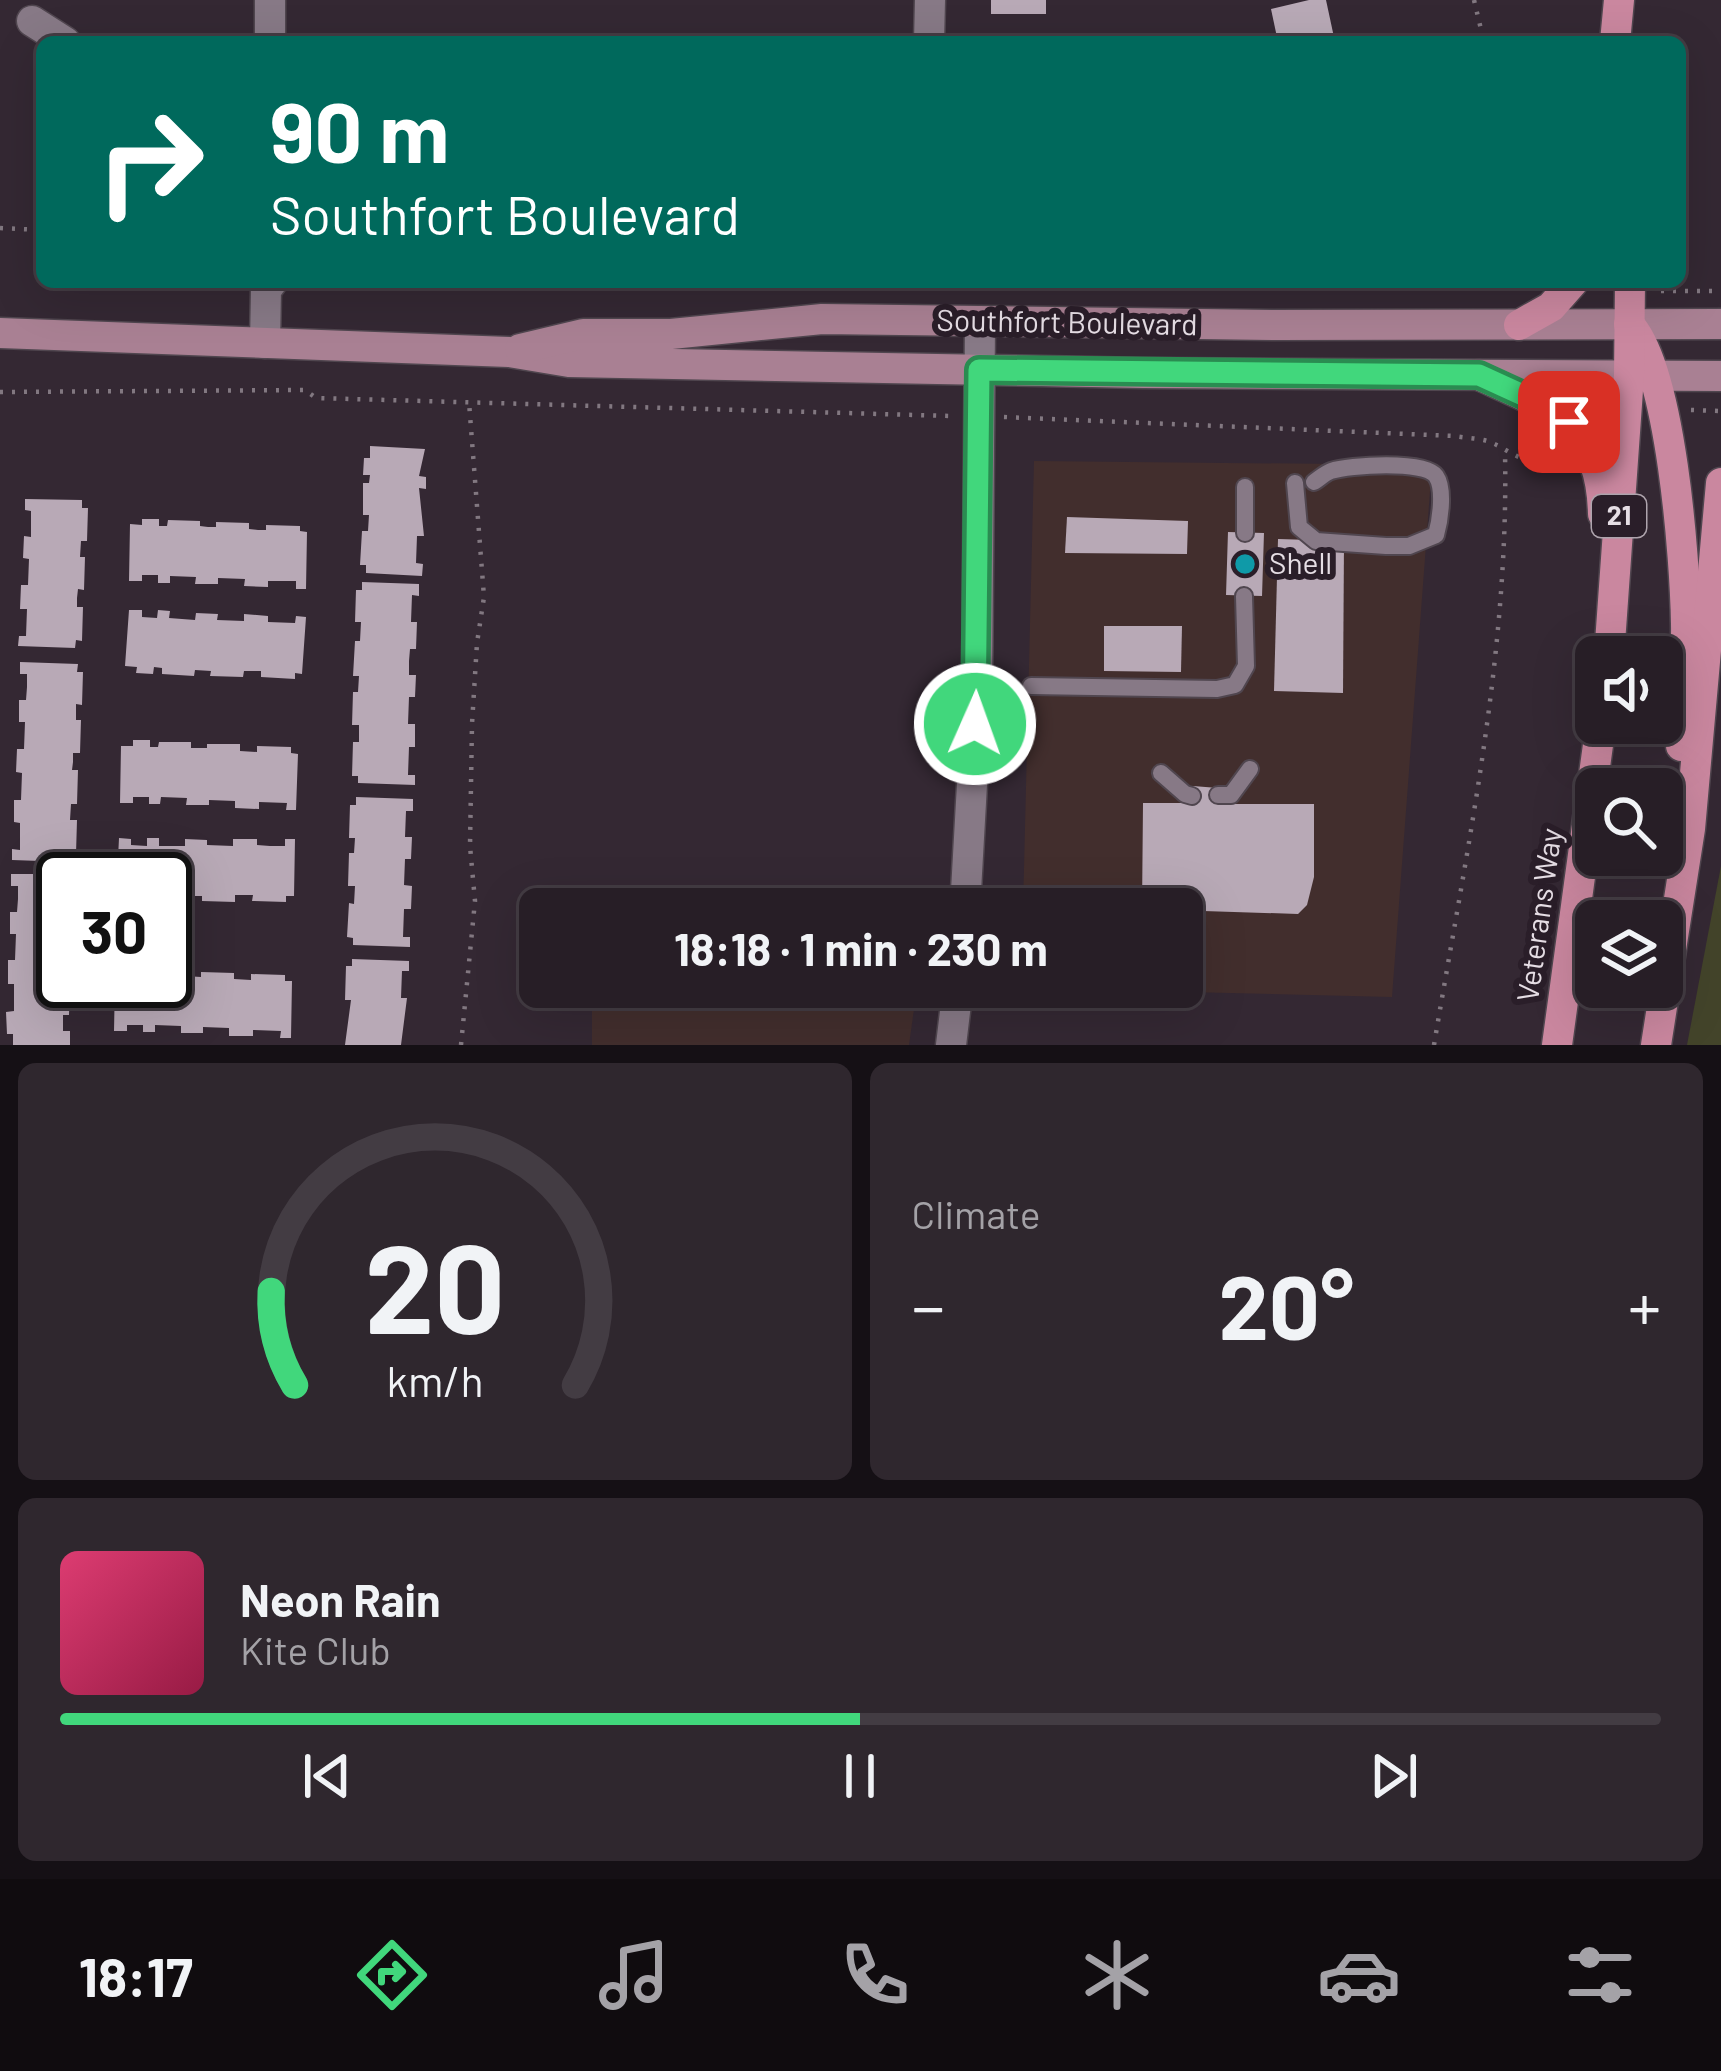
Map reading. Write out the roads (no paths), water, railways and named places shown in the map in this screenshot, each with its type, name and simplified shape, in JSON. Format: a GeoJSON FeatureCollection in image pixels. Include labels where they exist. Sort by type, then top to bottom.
{"type":"FeatureCollection","features":[{"type":"Feature","properties":{"kind":"main road"},"geometry":{"type":"LineString","coordinates":[[1619,36],[1620,0]]}},
{"type":"Feature","properties":{"kind":"main road"},"geometry":{"type":"LineString","coordinates":[[1519,325],[1551,307],[1568,288]]}},
{"type":"Feature","properties":{"kind":"main road"},"geometry":{"type":"LineString","coordinates":[[1630,288],[1629,324],[1639,334],[1641,375],[1671,466],[1682,563],[1686,626],[1681,742],[1690,830]]}},
{"type":"Feature","properties":{"kind":"main road"},"geometry":{"type":"LineString","coordinates":[[1479,375],[1547,406],[1569,422],[1591,449],[1603,488],[1607,636]]}},
{"type":"Feature","properties":{"kind":"main road","name":"21"},"geometry":{"type":"LineString","coordinates":[[1610,636],[1641,375]]}},
{"type":"Feature","properties":{"kind":"main road"},"geometry":{"type":"LineString","coordinates":[[1656,1045],[1690,830],[1721,483]]}},
{"type":"Feature","properties":{"kind":"main road"},"geometry":{"type":"LineString","coordinates":[[1703,714],[1721,688]]}},
{"type":"Feature","properties":{"kind":"main road","name":"Veterans Way"},"geometry":{"type":"LineString","coordinates":[[1557,1045],[1598,744]]}},
{"type":"Feature","properties":{"kind":"street"},"geometry":{"type":"LineString","coordinates":[[270,0],[270,36]]}},
{"type":"Feature","properties":{"kind":"street"},"geometry":{"type":"LineString","coordinates":[[929,36],[930,0]]}},
{"type":"Feature","properties":{"kind":"street"},"geometry":{"type":"LineString","coordinates":[[32,21],[56,36]]}},
{"type":"Feature","properties":{"kind":"street"},"geometry":{"type":"LineString","coordinates":[[265,343],[266,288]]}},
{"type":"Feature","properties":{"kind":"street","name":"Southfort Boulevard"},"geometry":{"type":"LineString","coordinates":[[509,352],[583,334],[670,334],[822,319],[1721,324]]}},
{"type":"Feature","properties":{"kind":"street"},"geometry":{"type":"LineString","coordinates":[[966,888],[977,695],[980,323]]}},
{"type":"Feature","properties":{"kind":"street","name":"Southfort Boulevard"},"geometry":{"type":"LineString","coordinates":[[0,333],[509,352],[569,362],[1721,376]]}},
{"type":"Feature","properties":{"kind":"street"},"geometry":{"type":"LineString","coordinates":[[951,1045],[955,1008]]}},
{"type":"Feature","properties":{"kind":"lane"},"geometry":{"type":"LineString","coordinates":[[1426,468],[1439,484],[1436,535],[1409,546],[1316,541],[1299,527],[1305,483],[1339,470],[1426,468]]}},
{"type":"Feature","properties":{"kind":"lane"},"geometry":{"type":"LineString","coordinates":[[1245,487],[1245,533]]}},
{"type":"Feature","properties":{"kind":"lane"},"geometry":{"type":"LineString","coordinates":[[1031,686],[1235,686],[1246,666],[1244,596]]}},
{"type":"Feature","properties":{"kind":"lane"},"geometry":{"type":"LineString","coordinates":[[1218,795],[1231,795],[1250,769]]}},
{"type":"Feature","properties":{"kind":"lane"},"geometry":{"type":"LineString","coordinates":[[1161,773],[1192,796]]}},
{"type":"Feature","properties":{"kind":"place","name":"Shell"},"geometry":{"type":"Point","coordinates":[1245,564]}}]}
